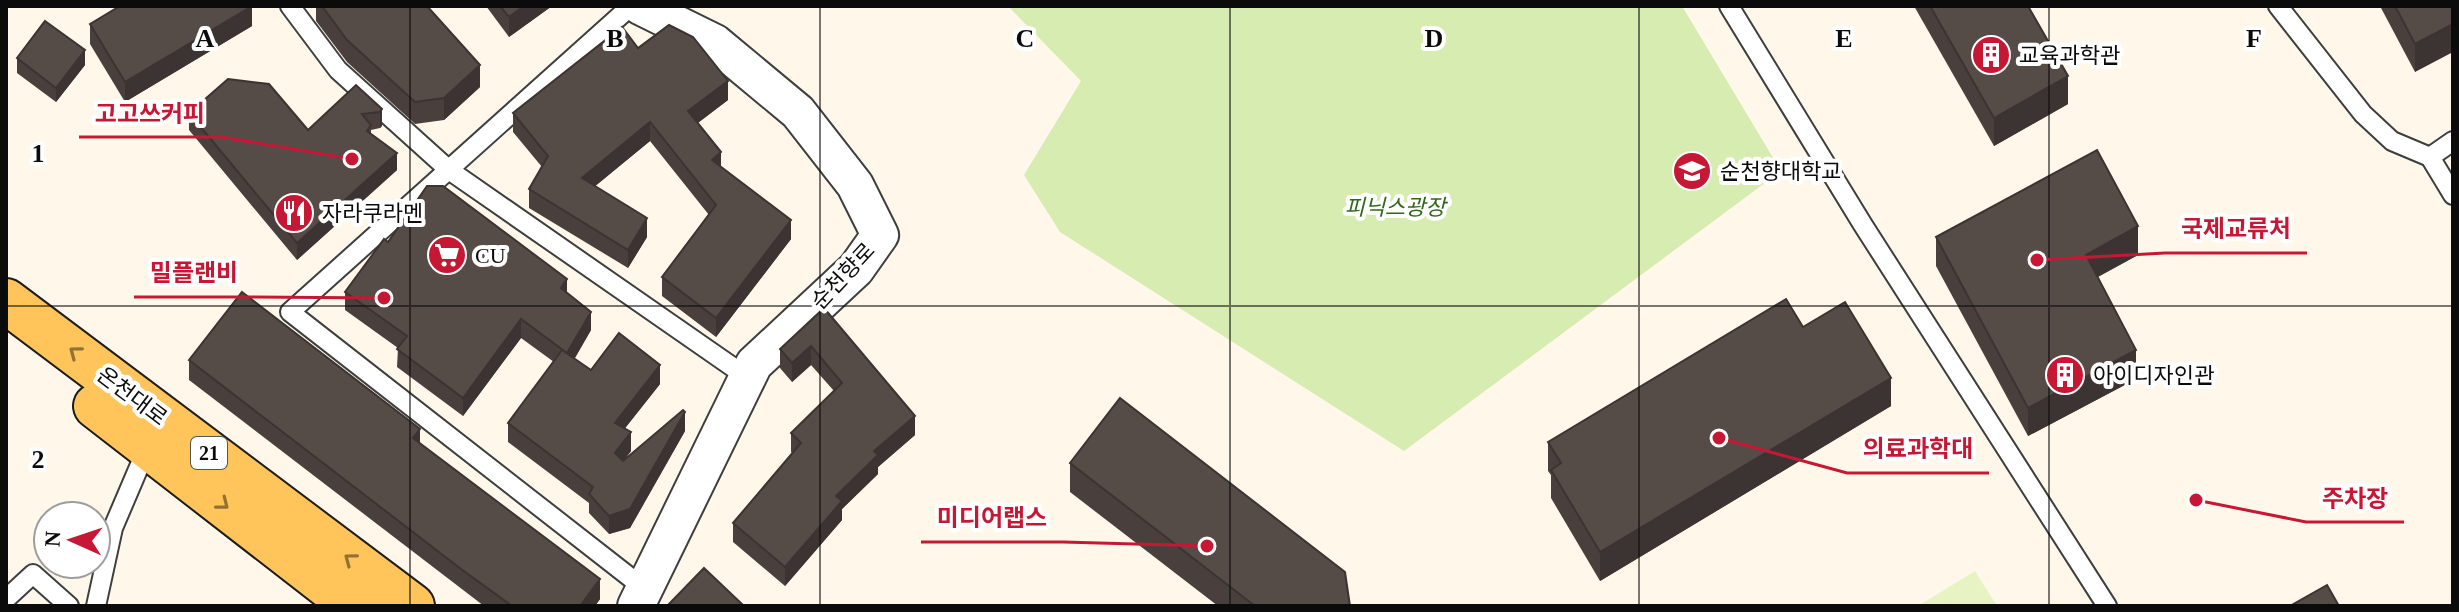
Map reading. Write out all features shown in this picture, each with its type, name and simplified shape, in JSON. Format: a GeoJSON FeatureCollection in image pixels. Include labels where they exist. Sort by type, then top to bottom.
{"type":"FeatureCollection","features":[{"type":"Feature","properties":{"kind":"main road","name":"온천대로"},"geometry":{"type":"LineString","coordinates":[[6,301],[412,606]]}},
{"type":"Feature","properties":{"kind":"main road","name":"온천대로"},"geometry":{"type":"LineString","coordinates":[[6,336],[354,606]]}},
{"type":"Feature","properties":{"kind":"street","name":"순천향로"},"geometry":{"type":"LineString","coordinates":[[640,6],[715,43],[798,112],[855,185],[880,235],[856,269],[754,364],[641,597]]}},
{"type":"Feature","properties":{"kind":"lane"},"geometry":{"type":"LineString","coordinates":[[290,6],[338,70],[449,170],[747,377]]}},
{"type":"Feature","properties":{"kind":"lane"},"geometry":{"type":"LineString","coordinates":[[631,6],[290,312],[641,597]]}},
{"type":"Feature","properties":{"kind":"lane"},"geometry":{"type":"LineString","coordinates":[[1729,6],[1863,225],[2107,606]]}},
{"type":"Feature","properties":{"kind":"lane"},"geometry":{"type":"LineString","coordinates":[[2278,6],[2363,114],[2392,141],[2430,157],[2453,195]]}},
{"type":"Feature","properties":{"kind":"lane"},"geometry":{"type":"LineString","coordinates":[[2430,157],[2453,141]]}},
{"type":"Feature","properties":{"kind":"lane","name":"온천대로"},"geometry":{"type":"LineString","coordinates":[[96,606],[113,528],[148,446]]}},
{"type":"Feature","properties":{"kind":"lane"},"geometry":{"type":"LineString","coordinates":[[6,599],[33,574],[69,606]]}},
{"type":"Feature","properties":{"kind":"green space","name":"피닉스광장"},"geometry":{"type":"Polygon","coordinates":[[[1011,6],[1682,6],[1781,171],[1404,451],[1060,232],[1024,175],[1081,81],[1011,6]]]}},
{"type":"Feature","properties":{"kind":"green space"},"geometry":{"type":"Polygon","coordinates":[[[1975,571],[1997,606],[1918,606],[1975,571]]]}},
{"type":"Feature","properties":{"kind":"building"},"geometry":{"type":"Polygon","coordinates":[[[120,6],[252,6],[125,82],[90,24],[120,6]]]}},
{"type":"Feature","properties":{"kind":"building"},"geometry":{"type":"Polygon","coordinates":[[[322,6],[427,6],[480,65],[444,98],[415,102],[347,40],[322,6]]]}},
{"type":"Feature","properties":{"kind":"building"},"geometry":{"type":"Polygon","coordinates":[[[500,6],[524,6],[509,17],[500,6]]]}},
{"type":"Feature","properties":{"kind":"building","name":"교육과학관"},"geometry":{"type":"Polygon","coordinates":[[[1930,6],[2028,6],[2068,76],[1994,118],[1930,6]]]}},
{"type":"Feature","properties":{"kind":"building"},"geometry":{"type":"Polygon","coordinates":[[[2395,6],[2453,6],[2453,24],[2415,44],[2395,6]]]}},
{"type":"Feature","properties":{"kind":"building"},"geometry":{"type":"Polygon","coordinates":[[[45,21],[85,50],[56,88],[17,58],[45,21]]]}},
{"type":"Feature","properties":{"kind":"building"},"geometry":{"type":"Polygon","coordinates":[[[669,25],[693,37],[728,81],[688,111],[721,152],[712,160],[791,220],[716,318],[662,277],[716,205],[650,122],[582,178],[647,218],[628,250],[529,189],[548,156],[513,113],[622,27],[638,48],[669,25]]]}},
{"type":"Feature","properties":{"kind":"building"},"geometry":{"type":"Polygon","coordinates":[[[228,79],[269,84],[308,130],[356,85],[382,109],[380,112],[362,114],[371,125],[367,131],[397,153],[297,243],[189,113],[228,79]]]}},
{"type":"Feature","properties":{"kind":"building"},"geometry":{"type":"Polygon","coordinates":[[[2097,150],[2138,226],[2086,255],[2136,350],[2028,408],[1936,237],[2097,150]]]}},
{"type":"Feature","properties":{"kind":"building"},"geometry":{"type":"Polygon","coordinates":[[[427,186],[443,186],[567,279],[561,288],[591,312],[567,353],[521,319],[463,398],[397,349],[407,336],[345,292],[384,239],[388,242],[427,186]]]}},
{"type":"Feature","properties":{"kind":"building"},"geometry":{"type":"Polygon","coordinates":[[[242,292],[420,429],[413,438],[600,579],[580,606],[512,606],[189,360],[242,292]]]}},
{"type":"Feature","properties":{"kind":"building"},"geometry":{"type":"Polygon","coordinates":[[[1786,299],[1803,327],[1845,302],[1891,378],[1600,552],[1551,470],[1561,463],[1548,442],[1786,299]]]}},
{"type":"Feature","properties":{"kind":"building"},"geometry":{"type":"Polygon","coordinates":[[[824,308],[915,416],[874,451],[878,455],[836,496],[842,501],[785,567],[733,523],[801,443],[791,433],[842,383],[811,346],[792,363],[780,349],[824,308]]]}},
{"type":"Feature","properties":{"kind":"building"},"geometry":{"type":"Polygon","coordinates":[[[619,333],[660,365],[615,423],[631,432],[615,453],[623,461],[683,410],[685,412],[630,509],[609,516],[589,494],[593,487],[508,423],[562,350],[591,370],[619,333]]]}},
{"type":"Feature","properties":{"kind":"building"},"geometry":{"type":"Polygon","coordinates":[[[1120,398],[1345,572],[1350,606],[1255,606],[1070,463],[1120,398]]]}},
{"type":"Feature","properties":{"kind":"building"},"geometry":{"type":"Polygon","coordinates":[[[704,568],[744,606],[667,606],[704,568]]]}},
{"type":"Feature","properties":{"kind":"building"},"geometry":{"type":"Polygon","coordinates":[[[2327,585],[2339,606],[2290,606],[2327,585]]]}},
{"type":"Feature","properties":{"kind":"place","name":"교육과학관"},"geometry":{"type":"Point","coordinates":[1991,55]}},
{"type":"Feature","properties":{"kind":"place","name":"고고쓰커피"},"geometry":{"type":"Point","coordinates":[352,159]}},
{"type":"Feature","properties":{"kind":"place","name":"순천향대학교"},"geometry":{"type":"Point","coordinates":[1692,171]}},
{"type":"Feature","properties":{"kind":"place","name":"자라쿠라멘"},"geometry":{"type":"Point","coordinates":[294,213]}},
{"type":"Feature","properties":{"kind":"place","name":"CU"},"geometry":{"type":"Point","coordinates":[447,255]}},
{"type":"Feature","properties":{"kind":"place","name":"국제교류처"},"geometry":{"type":"Point","coordinates":[2037,260]}},
{"type":"Feature","properties":{"kind":"place","name":"밀플랜비"},"geometry":{"type":"Point","coordinates":[384,298]}},
{"type":"Feature","properties":{"kind":"place","name":"아이디자인관"},"geometry":{"type":"Point","coordinates":[2065,375]}},
{"type":"Feature","properties":{"kind":"place","name":"의료과학대"},"geometry":{"type":"Point","coordinates":[1719,438]}},
{"type":"Feature","properties":{"kind":"place","name":"주차장"},"geometry":{"type":"Point","coordinates":[2196,500]}},
{"type":"Feature","properties":{"kind":"place","name":"미디어랩스"},"geometry":{"type":"Point","coordinates":[1207,546]}}]}
